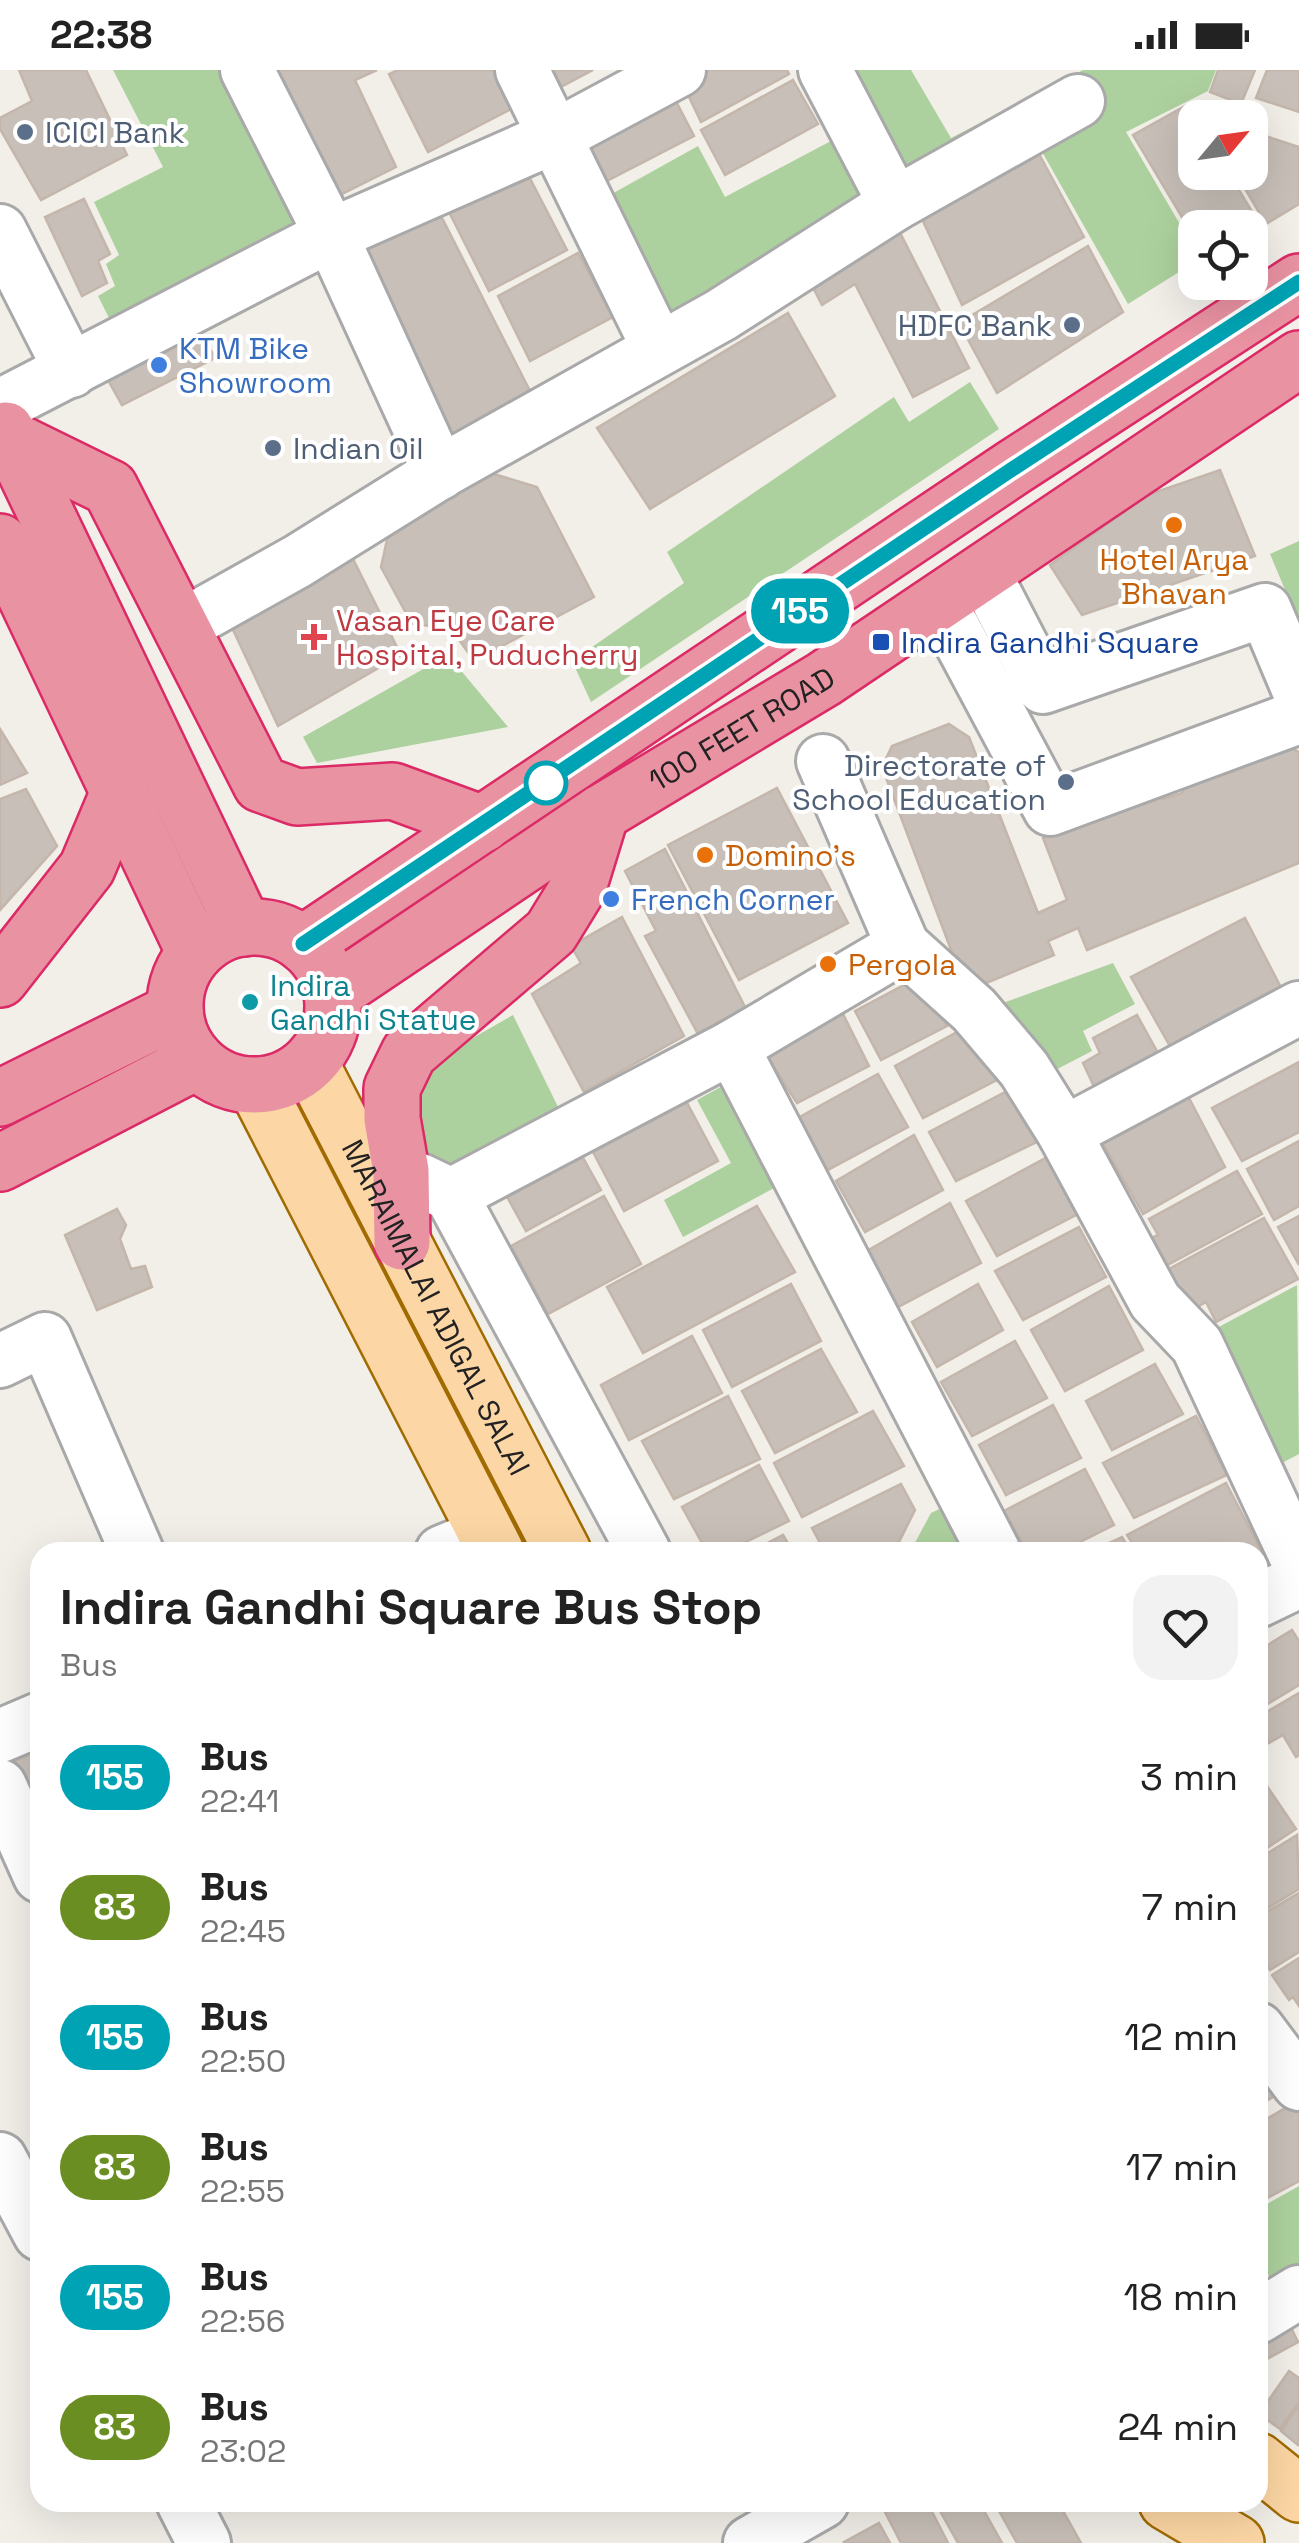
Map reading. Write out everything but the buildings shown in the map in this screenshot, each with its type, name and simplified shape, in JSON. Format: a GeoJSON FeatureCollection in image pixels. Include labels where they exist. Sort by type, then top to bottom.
{"type":"FeatureCollection","features":[{"type":"Feature","properties":{"kind":"highway","name":"100 FEET ROAD"},"geometry":{"type":"LineString","coordinates":[[303,944],[1299,282]]}},
{"type":"Feature","properties":{"kind":"highway","name":"100 FEET ROAD"},"geometry":{"type":"LineString","coordinates":[[332,994],[601,813],[824,679],[1299,359]]}},
{"type":"Feature","properties":{"kind":"highway"},"geometry":{"type":"LineString","coordinates":[[3,421],[110,488],[260,784],[297,797],[393,790],[484,824]]}},
{"type":"Feature","properties":{"kind":"highway"},"geometry":{"type":"LineString","coordinates":[[3,421],[244,928]]}},
{"type":"Feature","properties":{"kind":"highway"},"geometry":{"type":"LineString","coordinates":[[0,542],[195,953]]}},
{"type":"Feature","properties":{"kind":"highway"},"geometry":{"type":"LineString","coordinates":[[0,979],[87,868],[119,792]]}},
{"type":"Feature","properties":{"kind":"highway"},"geometry":{"type":"LineString","coordinates":[[402,1242],[401,1170],[392,1119],[392,1088],[410,1053],[551,932],[578,888],[601,813]]}},
{"type":"Feature","properties":{"kind":"highway"},"geometry":{"type":"LineString","coordinates":[[244,928],[275,930],[303,944],[326,975],[332,994],[329,1032],[322,1049],[294,1076],[275,1084],[256,1086],[224,1079],[197,1061],[178,1029],[176,990],[195,953],[226,932],[244,928]]}},
{"type":"Feature","properties":{"kind":"highway"},"geometry":{"type":"LineString","coordinates":[[0,1098],[175,1010]]}},
{"type":"Feature","properties":{"kind":"highway"},"geometry":{"type":"LineString","coordinates":[[0,1163],[197,1061]]}},
{"type":"Feature","properties":{"kind":"main road","name":"MARAIMALAI ADIGAL SALAI"},"geometry":{"type":"LineString","coordinates":[[310,1063],[558,1542]]}},
{"type":"Feature","properties":{"kind":"main road","name":"MARAIMALAI ADIGAL SALAI"},"geometry":{"type":"LineString","coordinates":[[256,1086],[473,1542]]}},
{"type":"Feature","properties":{"kind":"main road"},"geometry":{"type":"LineString","coordinates":[[1268,2469],[1299,2494]]}},
{"type":"Feature","properties":{"kind":"main road"},"geometry":{"type":"LineString","coordinates":[[1184,2512],[1236,2543]]}},
{"type":"Feature","properties":{"kind":"street"},"geometry":{"type":"LineString","coordinates":[[247,70],[331,235],[440,473]]}},
{"type":"Feature","properties":{"kind":"street"},"geometry":{"type":"LineString","coordinates":[[522,70],[660,350]]}},
{"type":"Feature","properties":{"kind":"street"},"geometry":{"type":"LineString","coordinates":[[3,421],[70,372],[157,322],[331,235],[554,137],[679,70]]}},
{"type":"Feature","properties":{"kind":"street"},"geometry":{"type":"LineString","coordinates":[[825,70],[895,204]]}},
{"type":"Feature","properties":{"kind":"street"},"geometry":{"type":"LineString","coordinates":[[180,627],[298,561],[440,473],[660,350],[895,204],[1078,102]]}},
{"type":"Feature","properties":{"kind":"street"},"geometry":{"type":"LineString","coordinates":[[0,230],[70,372]]}},
{"type":"Feature","properties":{"kind":"street"},"geometry":{"type":"LineString","coordinates":[[984,573],[1042,687],[1266,610],[1299,692]]}},
{"type":"Feature","properties":{"kind":"street"},"geometry":{"type":"LineString","coordinates":[[940,602],[1050,809],[1299,717]]}},
{"type":"Feature","properties":{"kind":"street"},"geometry":{"type":"LineString","coordinates":[[823,761],[903,946],[974,1010],[1024,1069],[1064,1132],[1155,1301],[1198,1345],[1299,1563]]}},
{"type":"Feature","properties":{"kind":"street"},"geometry":{"type":"LineString","coordinates":[[451,1194],[732,1047],[903,946]]}},
{"type":"Feature","properties":{"kind":"street"},"geometry":{"type":"LineString","coordinates":[[1064,1132],[1299,1008]]}},
{"type":"Feature","properties":{"kind":"street"},"geometry":{"type":"LineString","coordinates":[[732,1047],[989,1542]]}},
{"type":"Feature","properties":{"kind":"street"},"geometry":{"type":"LineString","coordinates":[[401,1170],[451,1194],[639,1542]]}},
{"type":"Feature","properties":{"kind":"street"},"geometry":{"type":"LineString","coordinates":[[0,1361],[45,1339],[133,1542]]}},
{"type":"Feature","properties":{"kind":"street"},"geometry":{"type":"LineString","coordinates":[[1268,1596],[1299,1581]]}},
{"type":"Feature","properties":{"kind":"street"},"geometry":{"type":"LineString","coordinates":[[0,1736],[30,1723]]}},
{"type":"Feature","properties":{"kind":"street"},"geometry":{"type":"LineString","coordinates":[[0,1786],[30,1854]]}},
{"type":"Feature","properties":{"kind":"street"},"geometry":{"type":"LineString","coordinates":[[1268,2042],[1299,2084]]}},
{"type":"Feature","properties":{"kind":"street"},"geometry":{"type":"LineString","coordinates":[[0,2159],[30,2211]]}},
{"type":"Feature","properties":{"kind":"street"},"geometry":{"type":"LineString","coordinates":[[1268,2311],[1299,2292]]}},
{"type":"Feature","properties":{"kind":"street"},"geometry":{"type":"LineString","coordinates":[[188,2512],[204,2543]]}},
{"type":"Feature","properties":{"kind":"street"},"geometry":{"type":"LineString","coordinates":[[750,2543],[804,2512]]}},
{"type":"Feature","properties":{"kind":"green space"},"geometry":{"type":"Polygon","coordinates":[[[113,70],[227,70],[308,218],[109,318],[98,296],[115,286],[106,264],[119,255],[94,202],[163,167],[113,70]]]}},
{"type":"Feature","properties":{"kind":"green space"},"geometry":{"type":"Polygon","coordinates":[[[839,70],[911,70],[951,138],[1083,70],[1216,70],[1208,91],[1190,100],[1178,100],[1178,106],[1126,132],[1178,221],[1178,273],[1128,304],[1041,150],[674,331],[608,196],[698,146],[725,197],[863,124],[839,70]]]}},
{"type":"Feature","properties":{"kind":"green space"},"geometry":{"type":"Polygon","coordinates":[[[970,382],[999,429],[591,702],[572,661],[684,583],[667,552],[894,397],[909,422],[970,382]]]}},
{"type":"Feature","properties":{"kind":"green space"},"geometry":{"type":"Polygon","coordinates":[[[1299,541],[1299,623],[1270,554],[1299,541]]]}},
{"type":"Feature","properties":{"kind":"green space"},"geometry":{"type":"Polygon","coordinates":[[[448,655],[508,727],[317,763],[303,737],[448,655]]]}},
{"type":"Feature","properties":{"kind":"green space"},"geometry":{"type":"Polygon","coordinates":[[[1113,963],[1135,1004],[1083,1031],[1092,1051],[1044,1076],[989,1008],[1113,963]]]}},
{"type":"Feature","properties":{"kind":"green space"},"geometry":{"type":"Polygon","coordinates":[[[513,1015],[562,1115],[451,1175],[424,1155],[415,1096],[427,1064],[513,1015]]]}},
{"type":"Feature","properties":{"kind":"green space"},"geometry":{"type":"Polygon","coordinates":[[[735,1079],[789,1180],[683,1237],[664,1200],[731,1163],[697,1100],[735,1079]]]}},
{"type":"Feature","properties":{"kind":"green space"},"geometry":{"type":"Polygon","coordinates":[[[1297,1285],[1299,1454],[1280,1464],[1213,1330],[1297,1285]]]}},
{"type":"Feature","properties":{"kind":"green space"},"geometry":{"type":"Polygon","coordinates":[[[956,1501],[978,1542],[915,1542],[931,1513],[956,1501]]]}},
{"type":"Feature","properties":{"kind":"green space"},"geometry":{"type":"Polygon","coordinates":[[[1299,2186],[1299,2283],[1280,2295],[1268,2275],[1268,2203],[1299,2186]]]}},
{"type":"Feature","properties":{"kind":"bus line","name":"155"},"geometry":{"type":"LineString","coordinates":[[303,944],[1299,282]]}},
{"type":"Feature","properties":{"kind":"place","name":"ICICI Bank"},"geometry":{"type":"Point","coordinates":[25,132]}},
{"type":"Feature","properties":{"kind":"place","name":"HDFC Bank"},"geometry":{"type":"Point","coordinates":[1072,325]}},
{"type":"Feature","properties":{"kind":"place","name":"KTM Bike Showroom"},"geometry":{"type":"Point","coordinates":[159,365]}},
{"type":"Feature","properties":{"kind":"place","name":"Indian Oil"},"geometry":{"type":"Point","coordinates":[273,448]}},
{"type":"Feature","properties":{"kind":"place","name":"Hotel Arya Bhavan"},"geometry":{"type":"Point","coordinates":[1174,525]}},
{"type":"Feature","properties":{"kind":"place","name":"Vasan Eye Care Hospital, Puducherry"},"geometry":{"type":"Point","coordinates":[314,637]}},
{"type":"Feature","properties":{"kind":"place","name":"Indira Gandhi Square"},"geometry":{"type":"Point","coordinates":[881,642]}},
{"type":"Feature","properties":{"kind":"place","name":"Directorate of School Education"},"geometry":{"type":"Point","coordinates":[1066,782]}},
{"type":"Feature","properties":{"kind":"place","name":"Domino's"},"geometry":{"type":"Point","coordinates":[705,855]}},
{"type":"Feature","properties":{"kind":"place","name":"French Corner"},"geometry":{"type":"Point","coordinates":[611,899]}},
{"type":"Feature","properties":{"kind":"place","name":"Pergola"},"geometry":{"type":"Point","coordinates":[828,964]}},
{"type":"Feature","properties":{"kind":"place","name":"Indira Gandhi Statue"},"geometry":{"type":"Point","coordinates":[250,1002]}}]}
